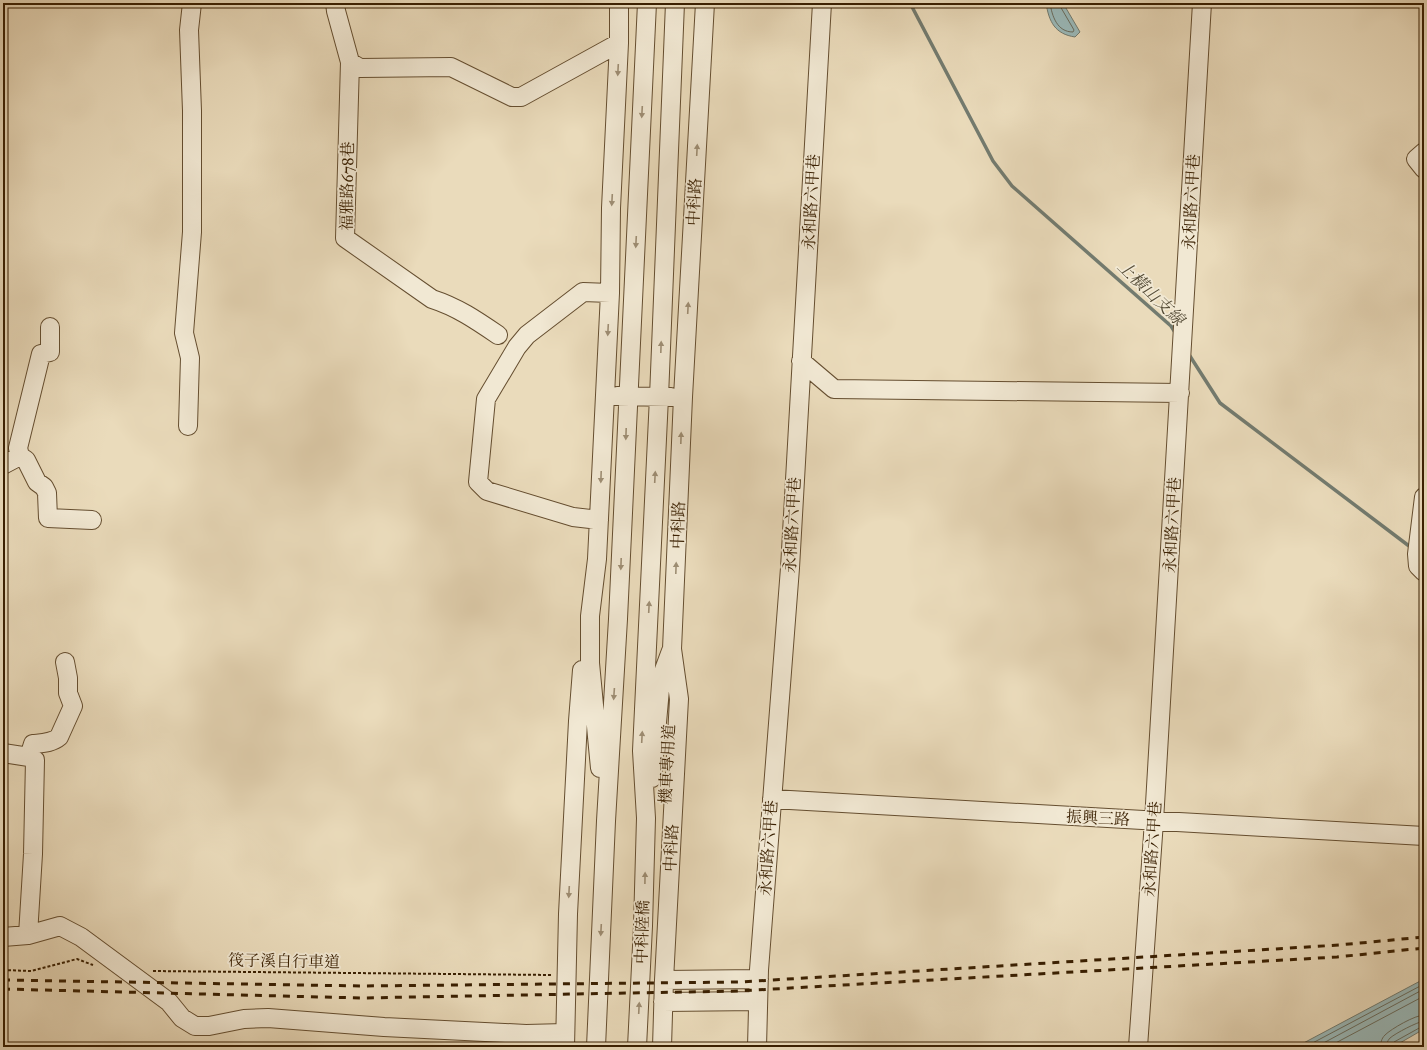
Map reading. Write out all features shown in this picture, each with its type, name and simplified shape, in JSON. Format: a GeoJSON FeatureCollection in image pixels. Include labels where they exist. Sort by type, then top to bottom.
{"type":"FeatureCollection","features":[{"type":"Feature","properties":{"kind":"street"},"geometry":{"type":"LineString","coordinates":[[188,426],[190,358],[184,333],[192,232],[192,111],[189,30],[192,3]]}},
{"type":"Feature","properties":{"kind":"street","name":"福雅路678巷"},"geometry":{"type":"LineString","coordinates":[[335,3],[350,62],[345,238],[432,299],[448,304],[498,335]]}},
{"type":"Feature","properties":{"kind":"street"},"geometry":{"type":"LineString","coordinates":[[569,1042],[567,976],[568,914],[578,721],[583,664],[597,560],[610,293],[611,208],[619,43],[619,3]]}},
{"type":"Feature","properties":{"kind":"street"},"geometry":{"type":"LineString","coordinates":[[596,1047],[647,3]]}},
{"type":"Feature","properties":{"kind":"street","name":"中科路"},"geometry":{"type":"LineString","coordinates":[[646,818],[642,751],[659,397],[675,3]]}},
{"type":"Feature","properties":{"kind":"street","name":"中科路"},"geometry":{"type":"LineString","coordinates":[[662,1047],[664,980],[679,699],[672,649],[683,397],[705,3]]}},
{"type":"Feature","properties":{"kind":"street","name":"永和路六甲巷"},"geometry":{"type":"LineString","coordinates":[[757,1047],[759,979],[790,568],[822,3]]}},
{"type":"Feature","properties":{"kind":"street","name":"永和路六甲巷"},"geometry":{"type":"LineString","coordinates":[[1138,1047],[1154,821],[1202,3]]}},
{"type":"Feature","properties":{"kind":"street"},"geometry":{"type":"LineString","coordinates":[[350,62],[360,68],[451,67],[512,97],[521,96],[619,43]]}},
{"type":"Feature","properties":{"kind":"street"},"geometry":{"type":"LineString","coordinates":[[1424,152],[1416,159],[1424,169]]}},
{"type":"Feature","properties":{"kind":"street"},"geometry":{"type":"LineString","coordinates":[[599,520],[573,517],[487,491],[478,482],[486,399],[518,347],[527,335],[582,292],[610,293]]}},
{"type":"Feature","properties":{"kind":"street"},"geometry":{"type":"LineString","coordinates":[[50,327],[50,352],[41,354],[18,448],[20,456],[26,460],[37,482],[44,486],[47,493],[48,518],[92,520]]}},
{"type":"Feature","properties":{"kind":"street"},"geometry":{"type":"LineString","coordinates":[[801,361],[834,389],[1180,393]]}},
{"type":"Feature","properties":{"kind":"street"},"geometry":{"type":"LineString","coordinates":[[604,396],[628,395],[683,397]]}},
{"type":"Feature","properties":{"kind":"street"},"geometry":{"type":"LineString","coordinates":[[3,465],[20,456]]}},
{"type":"Feature","properties":{"kind":"street"},"geometry":{"type":"LineString","coordinates":[[1424,497],[1417,554],[1418,566],[1424,572]]}},
{"type":"Feature","properties":{"kind":"street"},"geometry":{"type":"LineString","coordinates":[[569,1042],[590,663],[590,616]]}},
{"type":"Feature","properties":{"kind":"street"},"geometry":{"type":"LineString","coordinates":[[646,818],[654,763],[662,678],[672,649]]}},
{"type":"Feature","properties":{"kind":"street","name":"機車專用道"},"geometry":{"type":"LineString","coordinates":[[652,1047],[672,649]]}},
{"type":"Feature","properties":{"kind":"street"},"geometry":{"type":"LineString","coordinates":[[29,757],[34,744],[49,742],[59,737],[73,706],[68,693],[68,678],[65,662]]}},
{"type":"Feature","properties":{"kind":"street"},"geometry":{"type":"LineString","coordinates":[[590,663],[606,821]]}},
{"type":"Feature","properties":{"kind":"street"},"geometry":{"type":"LineString","coordinates":[[3,752],[29,757],[35,760],[28,935]]}},
{"type":"Feature","properties":{"kind":"street","name":"振興三路"},"geometry":{"type":"LineString","coordinates":[[772,799],[1424,836]]}},
{"type":"Feature","properties":{"kind":"street","name":"中科陸橋"},"geometry":{"type":"LineString","coordinates":[[637,1047],[643,926],[646,818]]}},
{"type":"Feature","properties":{"kind":"street"},"geometry":{"type":"LineString","coordinates":[[3,937],[28,935],[60,926],[81,937],[169,1002],[182,1018],[195,1026],[209,1026],[244,1019],[268,1018],[384,1027],[520,1034],[569,1042]]}},
{"type":"Feature","properties":{"kind":"street"},"geometry":{"type":"LineString","coordinates":[[664,980],[759,979]]}},
{"type":"Feature","properties":{"kind":"street"},"geometry":{"type":"LineString","coordinates":[[663,1002],[758,1001]]}},
{"type":"Feature","properties":{"kind":"path"},"geometry":{"type":"LineString","coordinates":[[3,970],[31,971],[78,959],[99,967]]}},
{"type":"Feature","properties":{"kind":"path","name":"筏子溪自行車道"},"geometry":{"type":"LineString","coordinates":[[149,970],[567,976]]}},
{"type":"Feature","properties":{"kind":"water"},"geometry":{"type":"Polygon","coordinates":[[[1046,3],[1063,3],[1080,32],[1075,37],[1062,33],[1054,26],[1049,16],[1046,3]]]}},
{"type":"Feature","properties":{"kind":"water"},"geometry":{"type":"Polygon","coordinates":[[[1424,979],[1424,1029],[1393,1047],[1296,1047],[1424,979]]]}},
{"type":"Feature","properties":{"kind":"waterway","name":"上橫山支線"},"geometry":{"type":"LineString","coordinates":[[910,3],[993,161],[1012,186],[1171,326],[1176,334]]}},
{"type":"Feature","properties":{"kind":"waterway","name":"上橫山支線"},"geometry":{"type":"LineString","coordinates":[[1188,353],[1220,403],[1413,549]]}},
{"type":"Feature","properties":{"kind":"railway"},"geometry":{"type":"LineString","coordinates":[[3,980],[362,986],[740,982],[1339,945],[1424,937]]}},
{"type":"Feature","properties":{"kind":"railway"},"geometry":{"type":"LineString","coordinates":[[3,989],[361,998],[738,991],[1337,957],[1424,948]]}}]}
